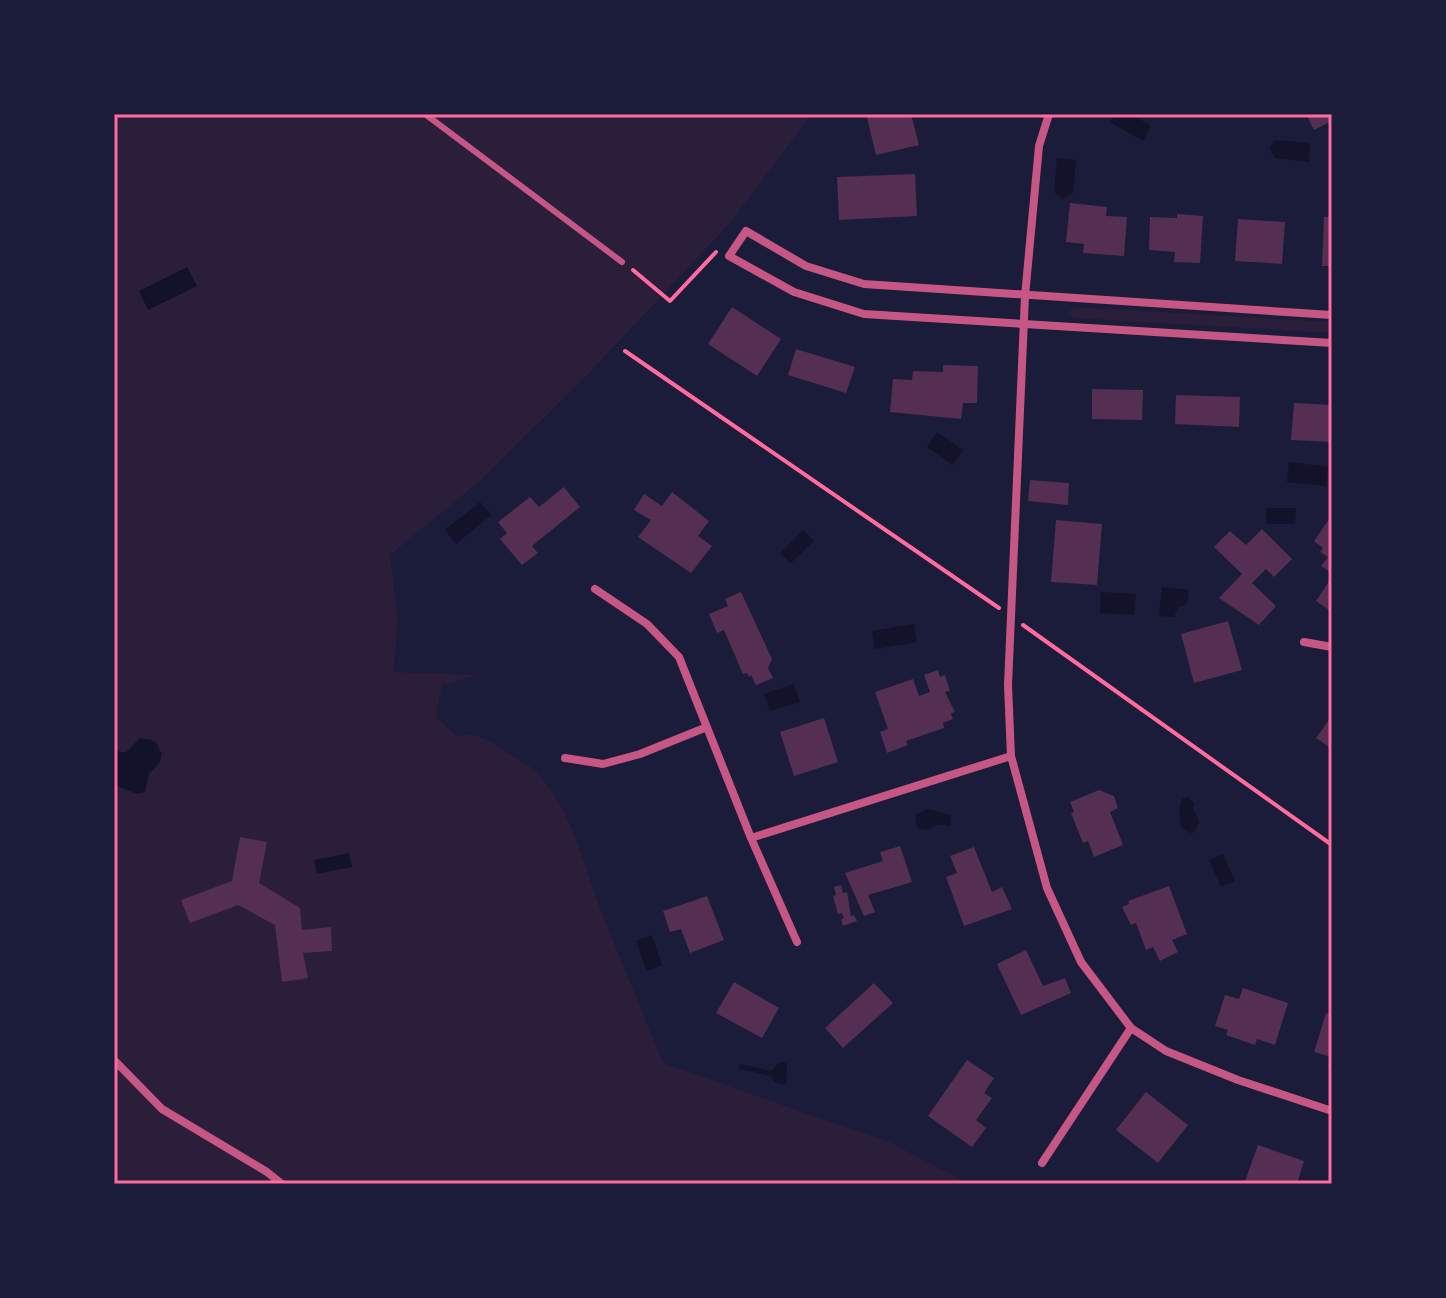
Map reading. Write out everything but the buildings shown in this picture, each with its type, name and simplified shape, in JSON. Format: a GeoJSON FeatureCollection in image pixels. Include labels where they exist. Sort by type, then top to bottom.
{"type":"FeatureCollection","features":[{"type":"Feature","properties":{"kind":"street"},"geometry":{"type":"LineString","coordinates":[[1046,115],[1039,146],[1023,324],[1008,685],[1011,756],[1047,888],[1081,962],[1131,1028],[1166,1051],[1209,1069],[1332,1111]]}},
{"type":"Feature","properties":{"kind":"street"},"geometry":{"type":"LineString","coordinates":[[1332,315],[864,284],[806,266],[746,231],[729,256],[794,292],[864,314],[1332,343]]}},
{"type":"Feature","properties":{"kind":"street"},"geometry":{"type":"LineString","coordinates":[[595,589],[647,624],[679,657],[751,838],[797,942]]}},
{"type":"Feature","properties":{"kind":"street"},"geometry":{"type":"LineString","coordinates":[[1304,642],[1332,647]]}},
{"type":"Feature","properties":{"kind":"street"},"geometry":{"type":"LineString","coordinates":[[565,758],[603,764],[640,754],[707,727]]}},
{"type":"Feature","properties":{"kind":"street"},"geometry":{"type":"LineString","coordinates":[[751,838],[1011,756]]}},
{"type":"Feature","properties":{"kind":"street"},"geometry":{"type":"LineString","coordinates":[[1042,1163],[1131,1028]]}},
{"type":"Feature","properties":{"kind":"street"},"geometry":{"type":"LineString","coordinates":[[114,1060],[162,1109],[282,1184]]}},
{"type":"Feature","properties":{"kind":"lane"},"geometry":{"type":"LineString","coordinates":[[425,114],[622,262]]}},
{"type":"Feature","properties":{"kind":"path"},"geometry":{"type":"LineString","coordinates":[[622,262],[670,301],[718,251],[729,256]]}},
{"type":"Feature","properties":{"kind":"path"},"geometry":{"type":"LineString","coordinates":[[625,351],[1010,615],[1332,845]]}},
{"type":"Feature","properties":{"kind":"shaded area"},"geometry":{"type":"Polygon","coordinates":[[[114,114],[812,114],[730,223],[592,370],[481,480],[390,555],[398,622],[393,672],[478,675],[442,685],[436,717],[456,736],[477,736],[494,744],[529,766],[548,786],[576,840],[603,916],[663,1063],[891,1143],[970,1184],[114,1184],[114,114]]]}},
{"type":"Feature","properties":{"kind":"shaded area"},"geometry":{"type":"Polygon","coordinates":[[[1115,114],[1131,114],[1151,126],[1143,141],[1110,122],[1115,114]]]}},
{"type":"Feature","properties":{"kind":"shaded area"},"geometry":{"type":"Polygon","coordinates":[[[1275,140],[1310,143],[1309,162],[1275,158],[1269,148],[1275,140]]]}},
{"type":"Feature","properties":{"kind":"shaded area"},"geometry":{"type":"Polygon","coordinates":[[[1057,158],[1076,160],[1073,193],[1063,199],[1054,192],[1057,158]]]}},
{"type":"Feature","properties":{"kind":"shaded area"},"geometry":{"type":"Polygon","coordinates":[[[187,267],[197,286],[148,310],[139,291],[187,267]]]}},
{"type":"Feature","properties":{"kind":"shaded area"},"geometry":{"type":"Polygon","coordinates":[[[1074,307],[1332,322],[1332,333],[1074,318],[1068,313],[1074,307]]]}},
{"type":"Feature","properties":{"kind":"shaded area"},"geometry":{"type":"Polygon","coordinates":[[[937,432],[963,450],[953,465],[927,447],[937,432]]]}},
{"type":"Feature","properties":{"kind":"shaded area"},"geometry":{"type":"Polygon","coordinates":[[[1289,462],[1328,467],[1326,486],[1287,482],[1289,462]]]}},
{"type":"Feature","properties":{"kind":"shaded area"},"geometry":{"type":"Polygon","coordinates":[[[480,502],[491,515],[456,544],[445,530],[480,502]]]}},
{"type":"Feature","properties":{"kind":"shaded area"},"geometry":{"type":"Polygon","coordinates":[[[1266,508],[1296,508],[1295,524],[1266,524],[1266,508]]]}},
{"type":"Feature","properties":{"kind":"shaded area"},"geometry":{"type":"Polygon","coordinates":[[[803,530],[814,541],[791,563],[780,553],[803,530]]]}},
{"type":"Feature","properties":{"kind":"shaded area"},"geometry":{"type":"Polygon","coordinates":[[[1162,587],[1189,590],[1187,604],[1178,607],[1174,617],[1159,616],[1162,587]]]}},
{"type":"Feature","properties":{"kind":"shaded area"},"geometry":{"type":"Polygon","coordinates":[[[1101,592],[1136,594],[1134,615],[1100,613],[1101,592]]]}},
{"type":"Feature","properties":{"kind":"shaded area"},"geometry":{"type":"Polygon","coordinates":[[[914,624],[917,642],[875,649],[872,631],[914,624]]]}},
{"type":"Feature","properties":{"kind":"shaded area"},"geometry":{"type":"Polygon","coordinates":[[[794,684],[800,702],[770,711],[764,694],[794,684]]]}},
{"type":"Feature","properties":{"kind":"shaded area"},"geometry":{"type":"Polygon","coordinates":[[[140,738],[155,741],[162,754],[160,762],[149,774],[145,792],[138,794],[114,785],[114,746],[120,752],[126,752],[140,738]]]}},
{"type":"Feature","properties":{"kind":"shaded area"},"geometry":{"type":"Polygon","coordinates":[[[1187,797],[1194,803],[1199,822],[1195,831],[1190,833],[1181,827],[1179,812],[1182,799],[1187,797]]]}},
{"type":"Feature","properties":{"kind":"shaded area"},"geometry":{"type":"Polygon","coordinates":[[[927,809],[951,815],[950,826],[939,824],[927,830],[917,828],[915,815],[927,809]]]}},
{"type":"Feature","properties":{"kind":"shaded area"},"geometry":{"type":"Polygon","coordinates":[[[349,853],[352,867],[317,874],[314,860],[349,853]]]}},
{"type":"Feature","properties":{"kind":"shaded area"},"geometry":{"type":"Polygon","coordinates":[[[1223,854],[1235,881],[1221,887],[1209,860],[1223,854]]]}},
{"type":"Feature","properties":{"kind":"shaded area"},"geometry":{"type":"Polygon","coordinates":[[[652,935],[662,965],[647,971],[636,941],[652,935]]]}},
{"type":"Feature","properties":{"kind":"shaded area"},"geometry":{"type":"Polygon","coordinates":[[[778,1063],[787,1064],[786,1085],[774,1082],[771,1076],[739,1069],[740,1064],[771,1071],[778,1063]]]}}]}
